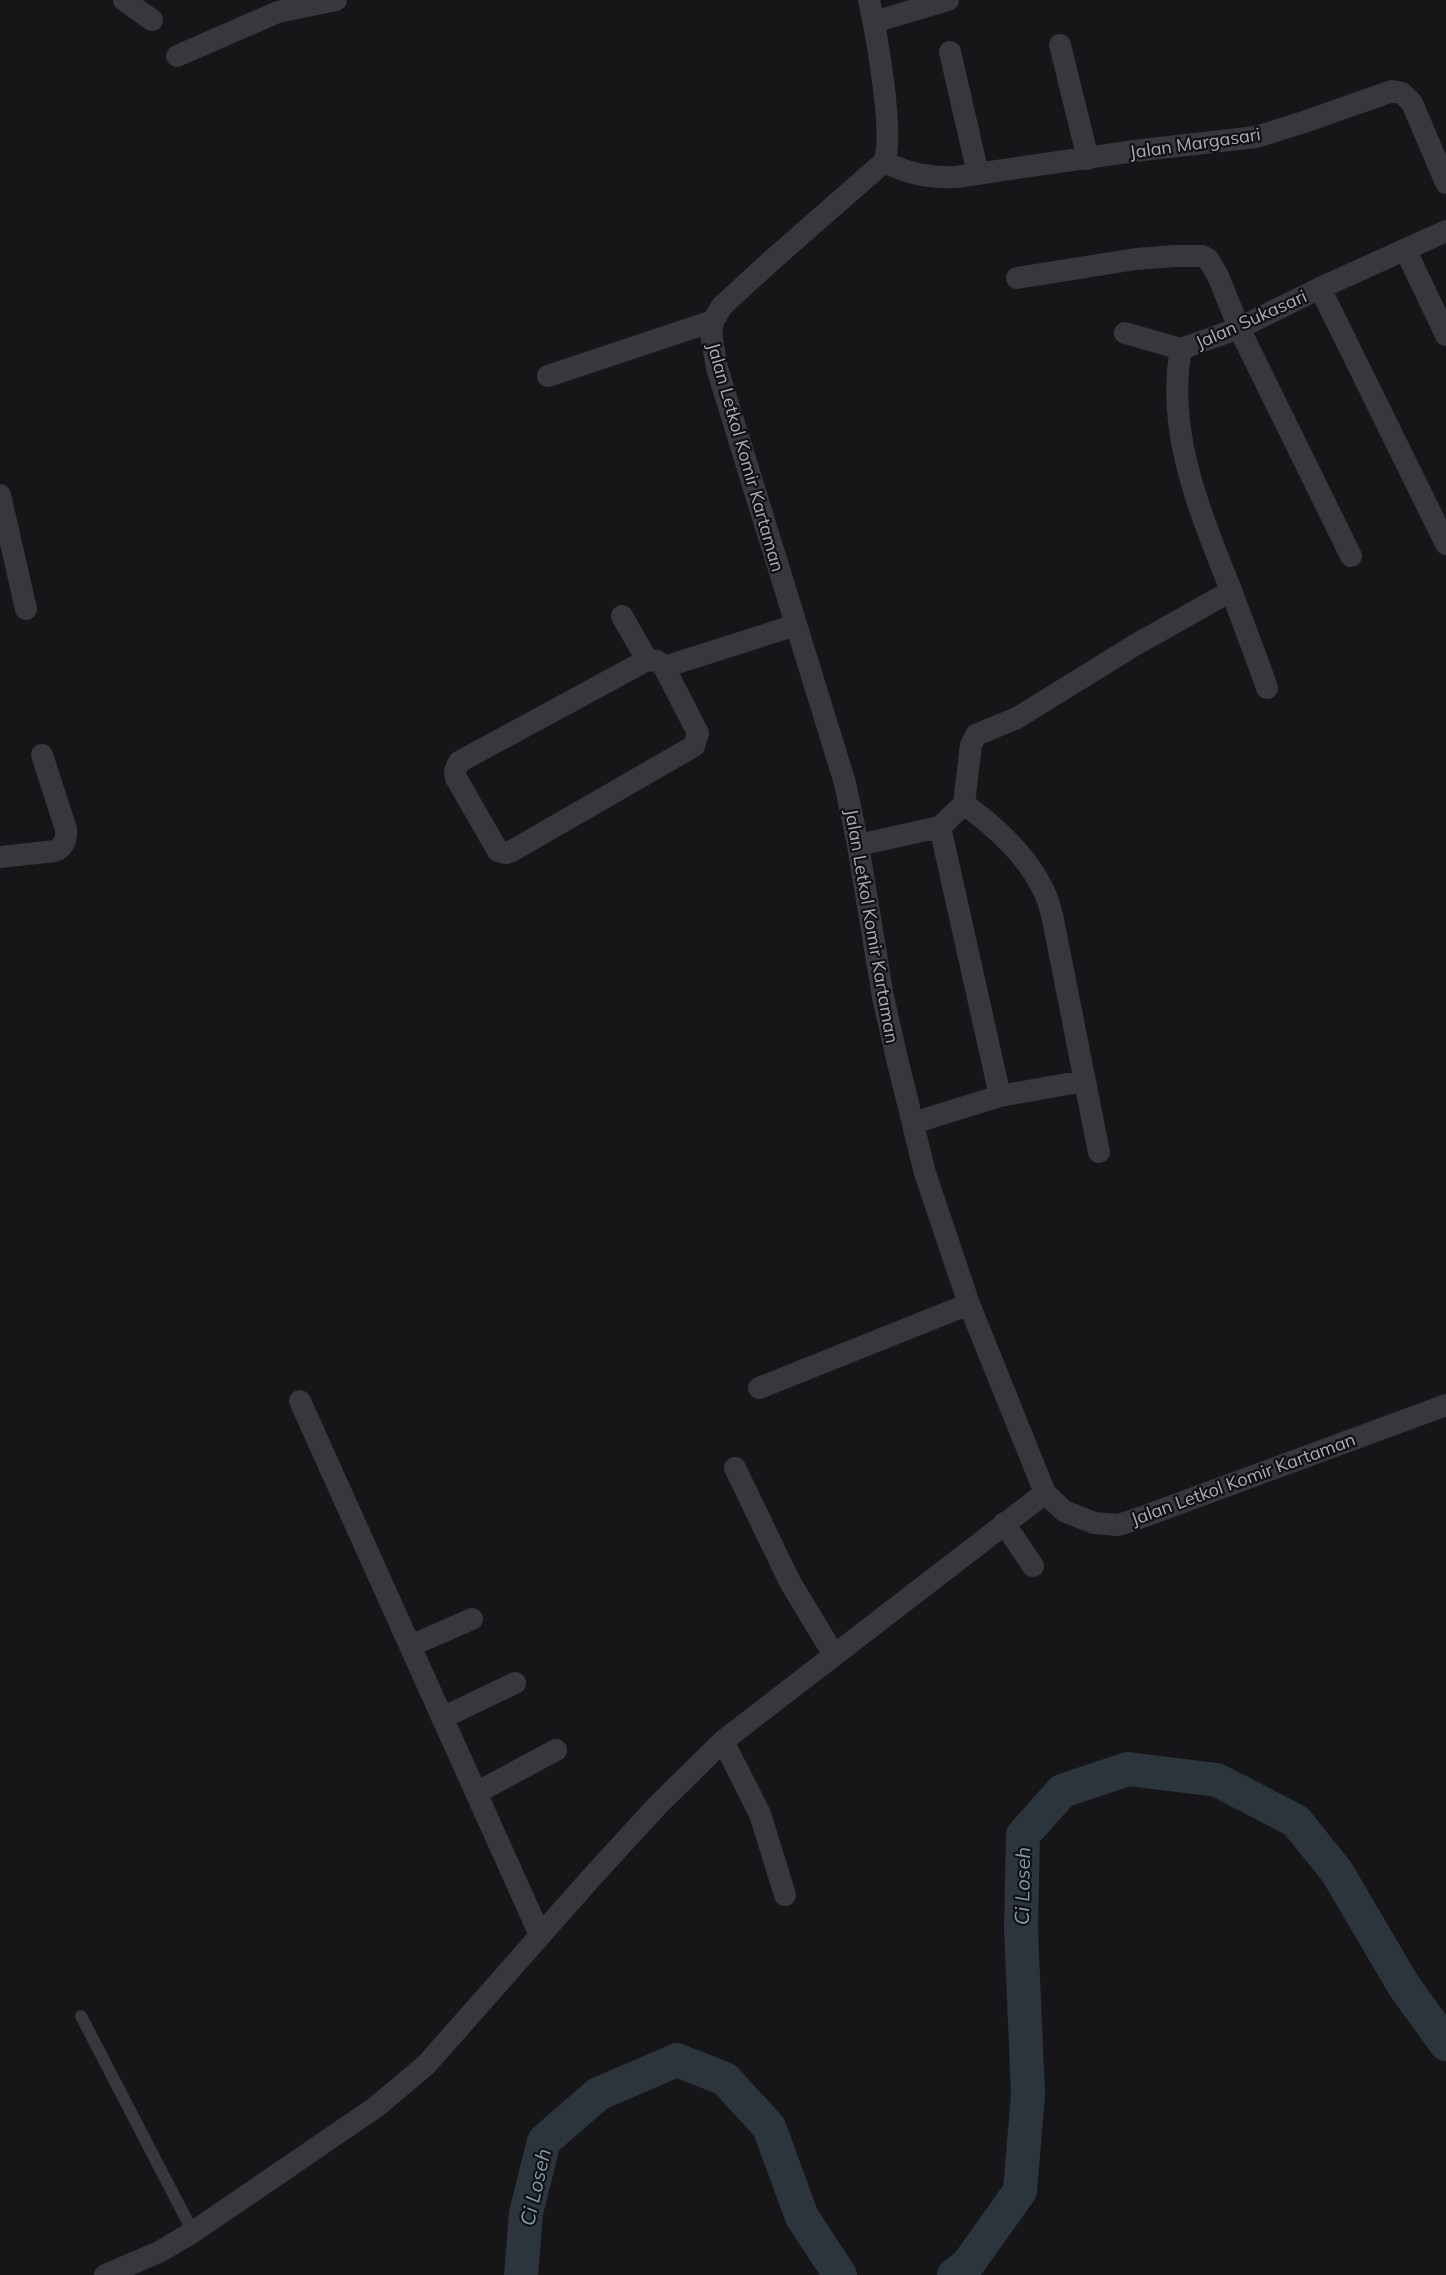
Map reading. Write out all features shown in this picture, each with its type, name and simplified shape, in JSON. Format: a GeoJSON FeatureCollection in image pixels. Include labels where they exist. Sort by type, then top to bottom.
{"type":"FeatureCollection","features":[{"type":"Feature","properties":{"kind":"street"},"geometry":{"type":"LineString","coordinates":[[124,0],[152,20]]}},
{"type":"Feature","properties":{"kind":"street"},"geometry":{"type":"LineString","coordinates":[[177,56],[278,12],[336,0]]}},
{"type":"Feature","properties":{"kind":"street"},"geometry":{"type":"LineString","coordinates":[[869,0],[874,22],[887,127],[888,153],[884,162]]}},
{"type":"Feature","properties":{"kind":"street"},"geometry":{"type":"LineString","coordinates":[[874,22],[948,0]]}},
{"type":"Feature","properties":{"kind":"street"},"geometry":{"type":"LineString","coordinates":[[1060,45],[1088,159]]}},
{"type":"Feature","properties":{"kind":"street"},"geometry":{"type":"LineString","coordinates":[[950,52],[978,174]]}},
{"type":"Feature","properties":{"kind":"street","name":"Jalan Margasari"},"geometry":{"type":"LineString","coordinates":[[884,162],[912,174],[935,178],[1256,137],[1392,91],[1402,93],[1412,103],[1446,183]]}},
{"type":"Feature","properties":{"kind":"street","name":"Jalan Letkol Komir Kartaman"},"geometry":{"type":"LineString","coordinates":[[884,162],[722,306],[713,321],[711,341],[717,368],[842,774],[858,845],[883,997],[925,1173],[969,1304],[1045,1493],[1064,1511],[1075,1516],[1102,1525],[1118,1525],[1446,1405]]}},
{"type":"Feature","properties":{"kind":"street","name":"Jalan Sukasari"},"geometry":{"type":"LineString","coordinates":[[1267,688],[1204,525],[1192,487],[1177,386],[1181,349],[1239,328],[1320,288],[1446,231]]}},
{"type":"Feature","properties":{"kind":"street"},"geometry":{"type":"LineString","coordinates":[[1406,251],[1446,335]]}},
{"type":"Feature","properties":{"kind":"street"},"geometry":{"type":"LineString","coordinates":[[1017,278],[1136,259],[1174,256],[1202,256],[1212,263],[1239,328],[1351,556]]}},
{"type":"Feature","properties":{"kind":"street"},"geometry":{"type":"LineString","coordinates":[[1320,288],[1446,544]]}},
{"type":"Feature","properties":{"kind":"street"},"geometry":{"type":"LineString","coordinates":[[548,376],[713,321]]}},
{"type":"Feature","properties":{"kind":"street"},"geometry":{"type":"LineString","coordinates":[[1125,333],[1181,349]]}},
{"type":"Feature","properties":{"kind":"street"},"geometry":{"type":"LineString","coordinates":[[0,495],[26,609]]}},
{"type":"Feature","properties":{"kind":"street"},"geometry":{"type":"LineString","coordinates":[[858,845],[940,827],[964,804],[971,745],[976,735],[1017,718],[1135,645],[1231,591]]}},
{"type":"Feature","properties":{"kind":"street"},"geometry":{"type":"LineString","coordinates":[[622,616],[656,664],[698,733],[694,746],[514,850],[506,853],[498,851],[456,777],[455,771],[459,762],[656,664],[796,625]]}},
{"type":"Feature","properties":{"kind":"street"},"geometry":{"type":"LineString","coordinates":[[0,857],[55,851],[61,848],[65,841],[66,829],[42,755]]}},
{"type":"Feature","properties":{"kind":"street"},"geometry":{"type":"LineString","coordinates":[[964,804],[989,824],[1022,859],[1047,897],[1100,1152]]}},
{"type":"Feature","properties":{"kind":"street"},"geometry":{"type":"LineString","coordinates":[[940,827],[1000,1096]]}},
{"type":"Feature","properties":{"kind":"street"},"geometry":{"type":"LineString","coordinates":[[913,1123],[1000,1096],[1084,1081]]}},
{"type":"Feature","properties":{"kind":"street"},"geometry":{"type":"LineString","coordinates":[[759,1388],[969,1304]]}},
{"type":"Feature","properties":{"kind":"street"},"geometry":{"type":"LineString","coordinates":[[300,1401],[540,1935]]}},
{"type":"Feature","properties":{"kind":"street"},"geometry":{"type":"LineString","coordinates":[[735,1468],[785,1572],[834,1655]]}},
{"type":"Feature","properties":{"kind":"street"},"geometry":{"type":"LineString","coordinates":[[105,2275],[159,2252],[192,2232],[376,2107],[426,2065],[657,1806],[723,1741],[1045,1493]]}},
{"type":"Feature","properties":{"kind":"street"},"geometry":{"type":"LineString","coordinates":[[1004,1523],[1033,1566]]}},
{"type":"Feature","properties":{"kind":"street"},"geometry":{"type":"LineString","coordinates":[[410,1646],[472,1619]]}},
{"type":"Feature","properties":{"kind":"street"},"geometry":{"type":"LineString","coordinates":[[442,1718],[514,1683]]}},
{"type":"Feature","properties":{"kind":"street"},"geometry":{"type":"LineString","coordinates":[[723,1741],[760,1814],[785,1895]]}},
{"type":"Feature","properties":{"kind":"street"},"geometry":{"type":"LineString","coordinates":[[476,1793],[556,1750]]}},
{"type":"Feature","properties":{"kind":"lane"},"geometry":{"type":"LineString","coordinates":[[81,2016],[192,2232]]}},
{"type":"Feature","properties":{"kind":"waterway","name":"Ci Loseh"},"geometry":{"type":"LineString","coordinates":[[954,2275],[968,2264],[1020,2191],[1028,2094],[1021,1929],[1023,1835],[1062,1791],[1128,1769],[1217,1780],[1296,1821],[1337,1872],[1404,1986],[1446,2044]]}},
{"type":"Feature","properties":{"kind":"waterway","name":"Ci Loseh"},"geometry":{"type":"LineString","coordinates":[[521,2275],[526,2213],[544,2141],[598,2094],[677,2060],[725,2079],[769,2127],[802,2217],[840,2275]]}}]}
